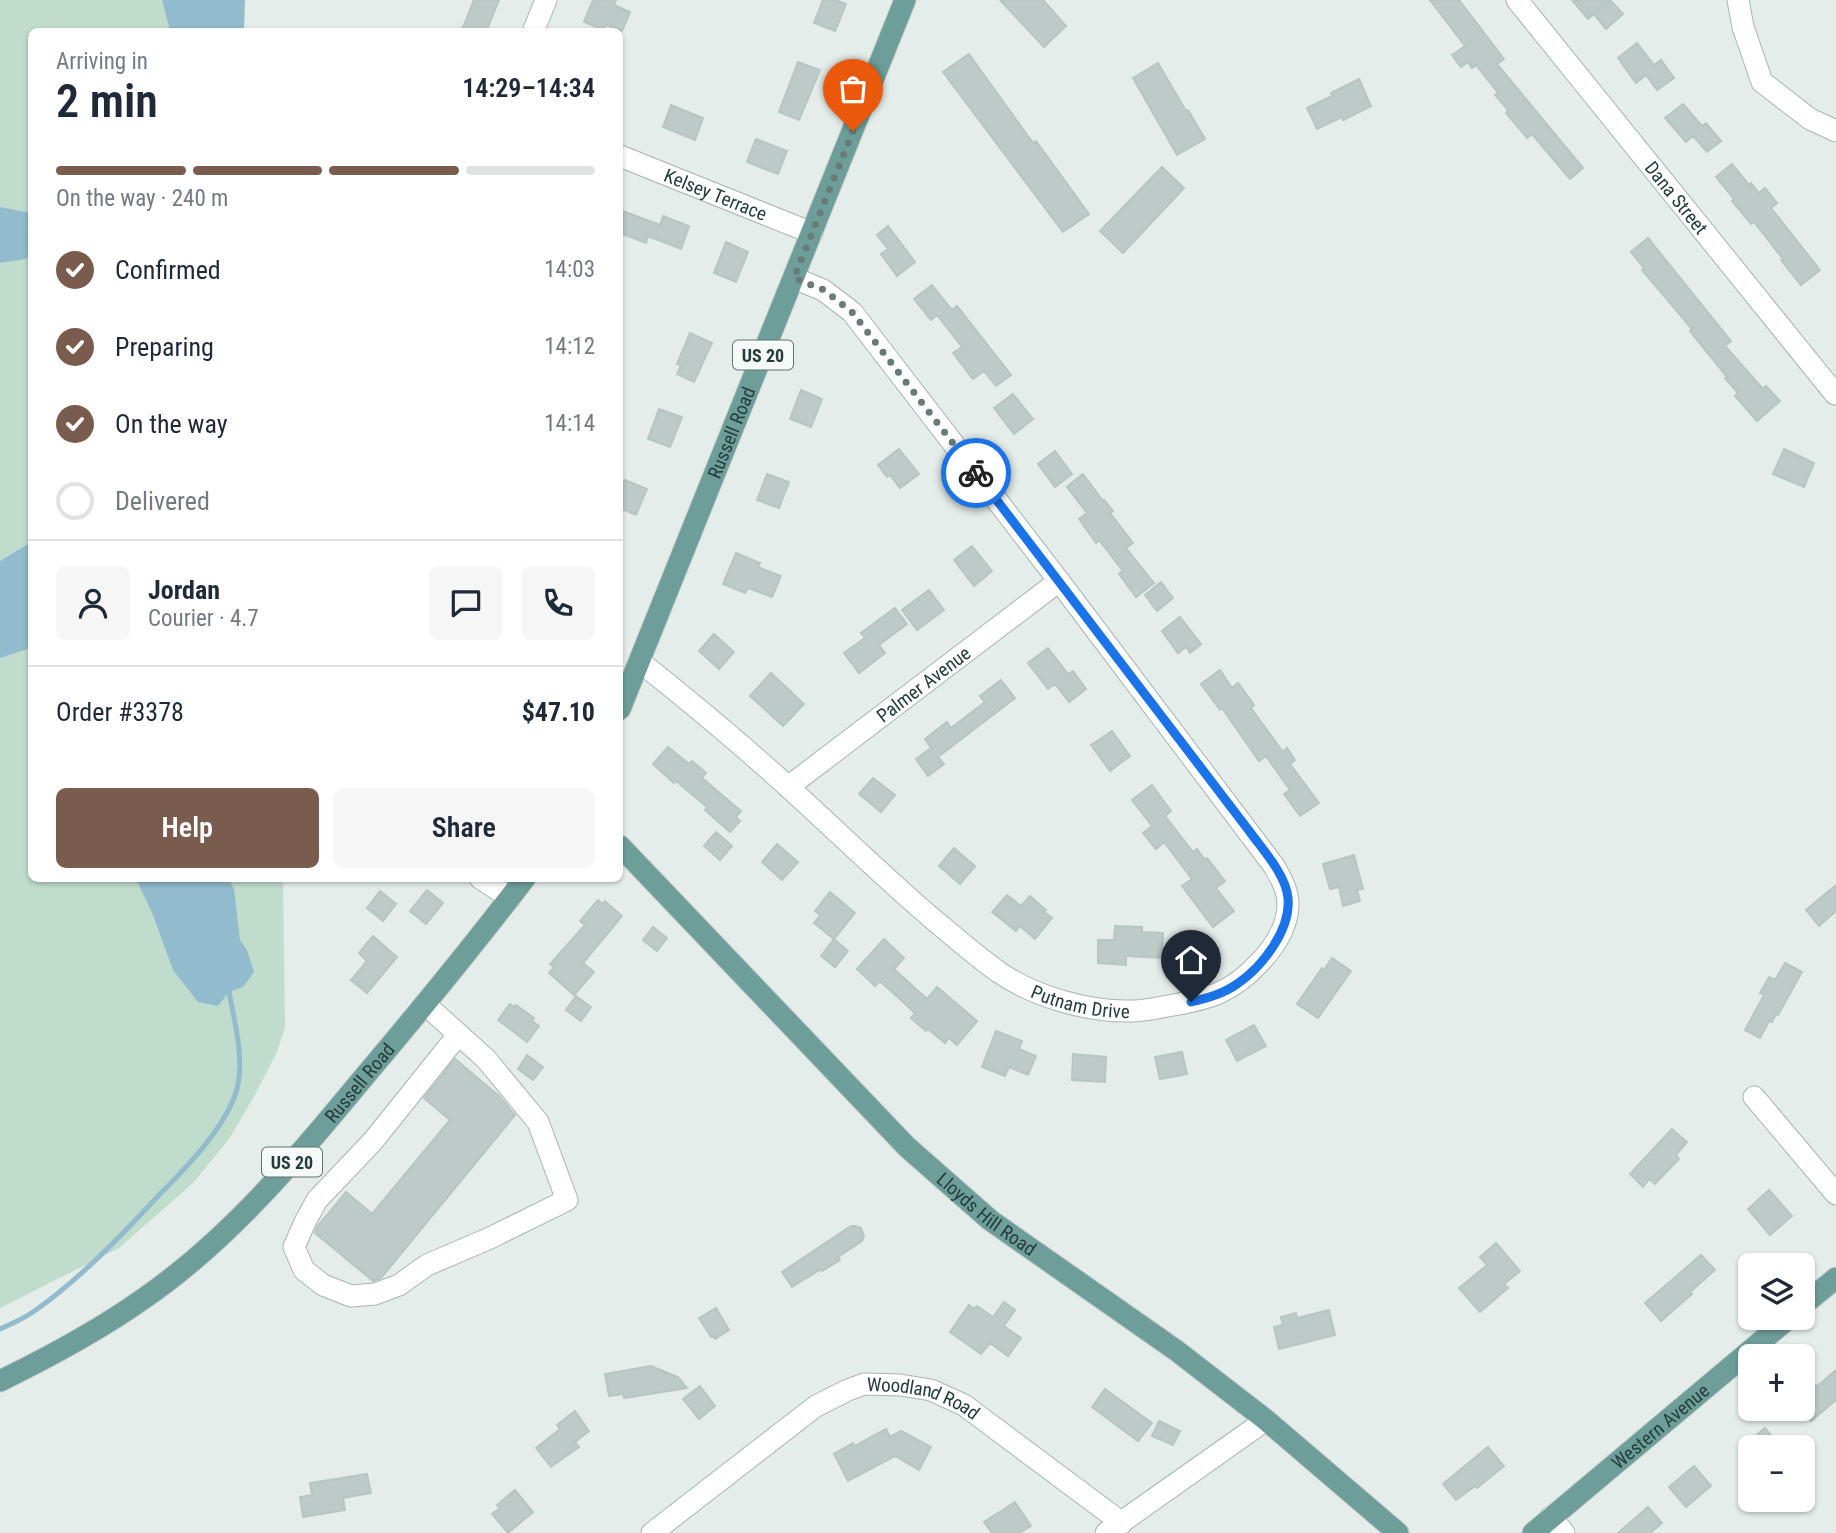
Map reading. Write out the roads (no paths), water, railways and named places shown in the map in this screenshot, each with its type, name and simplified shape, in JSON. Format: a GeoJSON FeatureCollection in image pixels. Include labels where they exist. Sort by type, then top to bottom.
{"type":"FeatureCollection","features":[{"type":"Feature","properties":{"kind":"main road","name":"Russell Road"},"geometry":{"type":"LineString","coordinates":[[623,701],[905,0]]}},
{"type":"Feature","properties":{"kind":"main road","name":"Lloyds Hill Road"},"geometry":{"type":"LineString","coordinates":[[623,849],[906,1147],[948,1185],[990,1220],[1177,1351],[1266,1420],[1398,1533]]}},
{"type":"Feature","properties":{"kind":"main road","name":"Russell Road"},"geometry":{"type":"LineString","coordinates":[[0,1381],[39,1362],[144,1299],[231,1226],[318,1133],[478,941],[522,882]]}},
{"type":"Feature","properties":{"kind":"main road"},"geometry":{"type":"LineString","coordinates":[[1815,1295],[1836,1278]]}},
{"type":"Feature","properties":{"kind":"main road","name":"Western Avenue"},"geometry":{"type":"LineString","coordinates":[[1533,1533],[1558,1525],[1775,1330]]}},
{"type":"Feature","properties":{"kind":"street"},"geometry":{"type":"LineString","coordinates":[[535,28],[546,0]]}},
{"type":"Feature","properties":{"kind":"street","name":"Dana Street"},"geometry":{"type":"LineString","coordinates":[[1517,0],[1836,394]]}},
{"type":"Feature","properties":{"kind":"street"},"geometry":{"type":"LineString","coordinates":[[1738,0],[1743,27],[1762,82],[1810,119],[1836,131]]}},
{"type":"Feature","properties":{"kind":"street","name":"Kelsey Terrace"},"geometry":{"type":"LineString","coordinates":[[623,157],[812,233]]}},
{"type":"Feature","properties":{"kind":"street","name":"Putnam Drive"},"geometry":{"type":"LineString","coordinates":[[639,661],[788,787],[905,895],[992,967],[1024,986],[1101,1010],[1129,1011],[1191,1002],[1213,997],[1235,985],[1262,960],[1279,937],[1288,897],[1274,866],[852,312],[824,290],[794,278]]}},
{"type":"Feature","properties":{"kind":"street","name":"Palmer Avenue"},"geometry":{"type":"LineString","coordinates":[[788,787],[1059,581]]}},
{"type":"Feature","properties":{"kind":"street"},"geometry":{"type":"LineString","coordinates":[[487,882],[510,898]]}},
{"type":"Feature","properties":{"kind":"street"},"geometry":{"type":"LineString","coordinates":[[425,1004],[486,1059],[538,1122],[567,1200],[427,1265],[400,1285],[375,1294],[351,1296],[323,1285],[304,1270],[294,1247],[304,1222],[317,1200],[373,1141],[458,1035]]}},
{"type":"Feature","properties":{"kind":"street"},"geometry":{"type":"LineString","coordinates":[[1754,1097],[1836,1194]]}},
{"type":"Feature","properties":{"kind":"street","name":"Woodland Road"},"geometry":{"type":"LineString","coordinates":[[652,1533],[816,1406],[864,1384],[900,1385],[931,1390],[964,1405],[1114,1528]]}},
{"type":"Feature","properties":{"kind":"street"},"geometry":{"type":"LineString","coordinates":[[1114,1528],[1266,1420]]}},
{"type":"Feature","properties":{"kind":"water"},"geometry":{"type":"Polygon","coordinates":[[[162,0],[245,0],[244,28],[169,28],[162,0]]]}},
{"type":"Feature","properties":{"kind":"water"},"geometry":{"type":"Polygon","coordinates":[[[0,207],[28,212],[28,258],[0,263],[0,207]]]}},
{"type":"Feature","properties":{"kind":"water"},"geometry":{"type":"Polygon","coordinates":[[[28,544],[28,649],[0,658],[0,561],[28,544]]]}},
{"type":"Feature","properties":{"kind":"water"},"geometry":{"type":"Polygon","coordinates":[[[137,882],[230,882],[234,889],[240,940],[247,950],[254,972],[243,987],[229,992],[218,1006],[198,1002],[173,970],[137,882]]]}},
{"type":"Feature","properties":{"kind":"waterway"},"geometry":{"type":"LineString","coordinates":[[0,1329],[33,1312],[83,1272],[180,1174],[220,1124],[234,1098],[240,1073],[239,1045],[229,992]]}}]}
